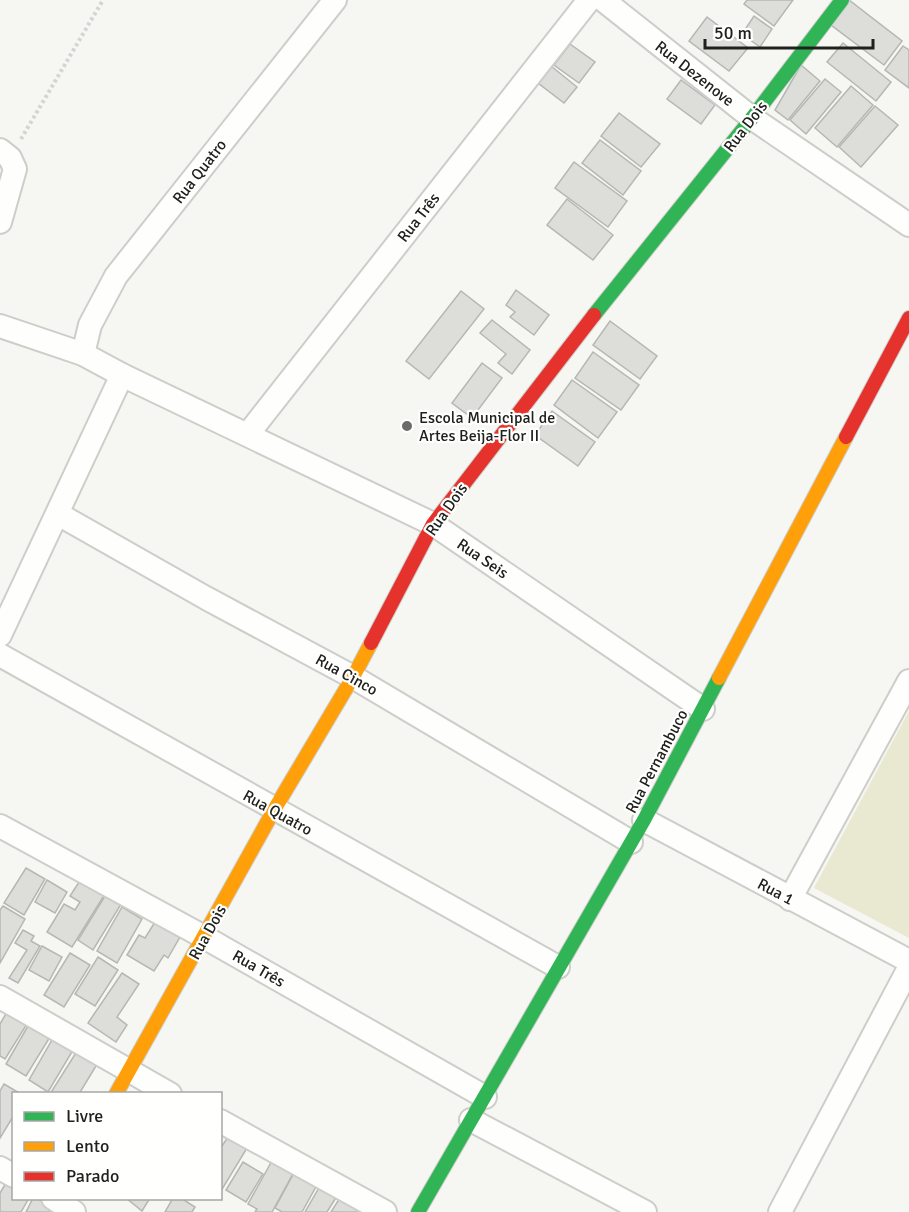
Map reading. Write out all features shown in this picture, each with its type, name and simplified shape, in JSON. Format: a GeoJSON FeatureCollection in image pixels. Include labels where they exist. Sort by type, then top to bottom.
{"type":"FeatureCollection","features":[{"type":"Feature","properties":{"kind":"street","name":"Rua Quatro"},"geometry":{"type":"LineString","coordinates":[[83,354],[90,325],[99,304],[116,276],[334,0]]}},
{"type":"Feature","properties":{"kind":"street","name":"Rua Três"},"geometry":{"type":"LineString","coordinates":[[248,434],[589,0]]}},
{"type":"Feature","properties":{"kind":"street","name":"Rua Dezenove"},"geometry":{"type":"LineString","coordinates":[[603,0],[752,118],[909,225]]}},
{"type":"Feature","properties":{"kind":"street","name":"Rua Dois"},"geometry":{"type":"LineString","coordinates":[[117,1092],[274,810],[353,677],[433,524],[842,0]]}},
{"type":"Feature","properties":{"kind":"street"},"geometry":{"type":"LineString","coordinates":[[0,222],[15,169],[5,154]]}},
{"type":"Feature","properties":{"kind":"street","name":"Rua Pernambuco"},"geometry":{"type":"LineString","coordinates":[[418,1212],[644,820],[909,318]]}},
{"type":"Feature","properties":{"kind":"street","name":"Rua Seis"},"geometry":{"type":"LineString","coordinates":[[0,326],[83,354],[122,375],[433,524],[703,709]]}},
{"type":"Feature","properties":{"kind":"street"},"geometry":{"type":"LineString","coordinates":[[0,635],[5,611],[58,514],[122,375]]}},
{"type":"Feature","properties":{"kind":"street","name":"Rua Cinco"},"geometry":{"type":"LineString","coordinates":[[58,514],[206,598],[353,677],[631,842]]}},
{"type":"Feature","properties":{"kind":"street","name":"Rua Quatro"},"geometry":{"type":"LineString","coordinates":[[0,655],[558,967]]}},
{"type":"Feature","properties":{"kind":"street"},"geometry":{"type":"LineString","coordinates":[[790,899],[909,682]]}},
{"type":"Feature","properties":{"kind":"street","name":"Rua 1"},"geometry":{"type":"LineString","coordinates":[[644,820],[909,961]]}},
{"type":"Feature","properties":{"kind":"street","name":"Rua Três"},"geometry":{"type":"LineString","coordinates":[[0,826],[204,937],[485,1097]]}},
{"type":"Feature","properties":{"kind":"street"},"geometry":{"type":"LineString","coordinates":[[780,1212],[909,968]]}},
{"type":"Feature","properties":{"kind":"street"},"geometry":{"type":"LineString","coordinates":[[0,996],[166,1092]]}},
{"type":"Feature","properties":{"kind":"street"},"geometry":{"type":"LineString","coordinates":[[471,1120],[645,1212]]}},
{"type":"Feature","properties":{"kind":"street"},"geometry":{"type":"LineString","coordinates":[[222,1122],[385,1212]]}},
{"type":"Feature","properties":{"kind":"street"},"geometry":{"type":"LineString","coordinates":[[56,1200],[74,1212]]}},
{"type":"Feature","properties":{"kind":"path"},"geometry":{"type":"LineString","coordinates":[[5,154],[102,0]]}},
{"type":"Feature","properties":{"kind":"green space"},"geometry":{"type":"Polygon","coordinates":[[[909,711],[909,938],[814,888],[909,711]]]}},
{"type":"Feature","properties":{"kind":"building"},"geometry":{"type":"Polygon","coordinates":[[[747,0],[793,0],[774,26],[744,4],[747,0]]]}},
{"type":"Feature","properties":{"kind":"building"},"geometry":{"type":"Polygon","coordinates":[[[849,0],[902,41],[884,65],[831,25],[849,0]]]}},
{"type":"Feature","properties":{"kind":"building"},"geometry":{"type":"Polygon","coordinates":[[[754,16],[772,29],[760,47],[742,34],[754,16]]]}},
{"type":"Feature","properties":{"kind":"building"},"geometry":{"type":"Polygon","coordinates":[[[707,17],[748,48],[729,71],[689,41],[707,17]]]}},
{"type":"Feature","properties":{"kind":"building"},"geometry":{"type":"Polygon","coordinates":[[[843,43],[891,82],[876,101],[827,62],[843,43]]]}},
{"type":"Feature","properties":{"kind":"building"},"geometry":{"type":"Polygon","coordinates":[[[570,44],[595,62],[579,83],[554,65],[570,44]]]}},
{"type":"Feature","properties":{"kind":"building"},"geometry":{"type":"Polygon","coordinates":[[[903,46],[909,50],[909,88],[885,70],[903,46]]]}},
{"type":"Feature","properties":{"kind":"building"},"geometry":{"type":"Polygon","coordinates":[[[801,65],[820,81],[788,120],[775,110],[801,65]]]}},
{"type":"Feature","properties":{"kind":"building"},"geometry":{"type":"Polygon","coordinates":[[[551,66],[577,87],[564,103],[538,83],[551,66]]]}},
{"type":"Feature","properties":{"kind":"building"},"geometry":{"type":"Polygon","coordinates":[[[825,79],[841,92],[806,134],[790,120],[825,79]]]}},
{"type":"Feature","properties":{"kind":"building"},"geometry":{"type":"Polygon","coordinates":[[[681,80],[715,105],[701,124],[667,99],[681,80]]]}},
{"type":"Feature","properties":{"kind":"building"},"geometry":{"type":"Polygon","coordinates":[[[851,86],[873,105],[837,147],[815,128],[851,86]]]}},
{"type":"Feature","properties":{"kind":"building"},"geometry":{"type":"Polygon","coordinates":[[[875,106],[898,125],[861,167],[839,147],[875,106]]]}},
{"type":"Feature","properties":{"kind":"building"},"geometry":{"type":"Polygon","coordinates":[[[619,113],[660,144],[641,167],[601,136],[619,113]]]}},
{"type":"Feature","properties":{"kind":"building"},"geometry":{"type":"Polygon","coordinates":[[[600,140],[641,171],[623,195],[582,163],[600,140]]]}},
{"type":"Feature","properties":{"kind":"building"},"geometry":{"type":"Polygon","coordinates":[[[574,162],[627,201],[608,227],[555,188],[574,162]]]}},
{"type":"Feature","properties":{"kind":"building"},"geometry":{"type":"Polygon","coordinates":[[[567,199],[613,235],[593,260],[547,225],[567,199]]]}},
{"type":"Feature","properties":{"kind":"building"},"geometry":{"type":"Polygon","coordinates":[[[516,290],[549,315],[534,335],[510,317],[515,312],[506,305],[516,290]]]}},
{"type":"Feature","properties":{"kind":"building"},"geometry":{"type":"Polygon","coordinates":[[[461,291],[484,309],[429,379],[406,361],[461,291]]]}},
{"type":"Feature","properties":{"kind":"building"},"geometry":{"type":"Polygon","coordinates":[[[492,320],[530,350],[512,374],[498,363],[506,354],[480,333],[492,320]]]}},
{"type":"Feature","properties":{"kind":"building"},"geometry":{"type":"Polygon","coordinates":[[[610,321],[657,356],[640,379],[593,345],[610,321]]]}},
{"type":"Feature","properties":{"kind":"building"},"geometry":{"type":"Polygon","coordinates":[[[593,352],[639,385],[621,410],[575,378],[593,352]]]}},
{"type":"Feature","properties":{"kind":"building"},"geometry":{"type":"Polygon","coordinates":[[[482,363],[502,378],[472,418],[452,403],[482,363]]]}},
{"type":"Feature","properties":{"kind":"building"},"geometry":{"type":"Polygon","coordinates":[[[572,380],[617,412],[598,438],[554,405],[572,380]]]}},
{"type":"Feature","properties":{"kind":"building"},"geometry":{"type":"Polygon","coordinates":[[[552,411],[595,442],[578,466],[535,435],[552,411]]]}},
{"type":"Feature","properties":{"kind":"building"},"geometry":{"type":"Polygon","coordinates":[[[26,868],[45,879],[24,915],[4,903],[26,868]]]}},
{"type":"Feature","properties":{"kind":"building"},"geometry":{"type":"Polygon","coordinates":[[[81,879],[105,894],[72,947],[47,932],[64,904],[75,910],[80,902],[70,896],[81,879]]]}},
{"type":"Feature","properties":{"kind":"building"},"geometry":{"type":"Polygon","coordinates":[[[47,880],[67,892],[55,913],[35,902],[47,880]]]}},
{"type":"Feature","properties":{"kind":"building"},"geometry":{"type":"Polygon","coordinates":[[[108,891],[123,901],[93,950],[78,940],[108,891]]]}},
{"type":"Feature","properties":{"kind":"building"},"geometry":{"type":"Polygon","coordinates":[[[3,906],[25,919],[0,963],[0,910],[3,906]]]}},
{"type":"Feature","properties":{"kind":"building"},"geometry":{"type":"Polygon","coordinates":[[[122,907],[142,919],[117,963],[97,951],[122,907]]]}},
{"type":"Feature","properties":{"kind":"building"},"geometry":{"type":"Polygon","coordinates":[[[155,922],[180,937],[168,958],[164,955],[154,971],[127,955],[139,935],[145,938],[155,922]]]}},
{"type":"Feature","properties":{"kind":"building"},"geometry":{"type":"Polygon","coordinates":[[[23,930],[34,936],[31,941],[40,946],[18,983],[9,978],[27,950],[15,943],[23,930]]]}},
{"type":"Feature","properties":{"kind":"building"},"geometry":{"type":"Polygon","coordinates":[[[42,946],[62,957],[49,981],[29,970],[42,946]]]}},
{"type":"Feature","properties":{"kind":"building"},"geometry":{"type":"Polygon","coordinates":[[[70,953],[90,965],[64,1007],[44,995],[70,953]]]}},
{"type":"Feature","properties":{"kind":"building"},"geometry":{"type":"Polygon","coordinates":[[[98,957],[118,970],[95,1006],[75,994],[98,957]]]}},
{"type":"Feature","properties":{"kind":"building"},"geometry":{"type":"Polygon","coordinates":[[[122,973],[139,984],[117,1017],[127,1025],[116,1042],[88,1023],[122,973]]]}},
{"type":"Feature","properties":{"kind":"building"},"geometry":{"type":"Polygon","coordinates":[[[7,1012],[27,1024],[5,1059],[0,1056],[0,1024],[7,1012]]]}},
{"type":"Feature","properties":{"kind":"building"},"geometry":{"type":"Polygon","coordinates":[[[32,1019],[53,1032],[26,1076],[6,1064],[32,1019]]]}},
{"type":"Feature","properties":{"kind":"building"},"geometry":{"type":"Polygon","coordinates":[[[56,1033],[76,1045],[48,1092],[29,1080],[56,1033]]]}},
{"type":"Feature","properties":{"kind":"building"},"geometry":{"type":"Polygon","coordinates":[[[79,1048],[99,1061],[80,1092],[51,1092],[79,1048]]]}},
{"type":"Feature","properties":{"kind":"building"},"geometry":{"type":"Polygon","coordinates":[[[4,1084],[18,1092],[12,1092],[12,1118],[0,1138],[0,1091],[4,1084]]]}},
{"type":"Feature","properties":{"kind":"building"},"geometry":{"type":"Polygon","coordinates":[[[228,1137],[247,1148],[222,1189],[222,1146],[228,1137]]]}},
{"type":"Feature","properties":{"kind":"building"},"geometry":{"type":"Polygon","coordinates":[[[273,1159],[295,1170],[272,1212],[255,1212],[257,1209],[248,1204],[273,1159]]]}},
{"type":"Feature","properties":{"kind":"building"},"geometry":{"type":"Polygon","coordinates":[[[243,1162],[263,1174],[246,1202],[226,1190],[243,1162]]]}},
{"type":"Feature","properties":{"kind":"building"},"geometry":{"type":"Polygon","coordinates":[[[295,1171],[318,1183],[302,1212],[282,1212],[275,1208],[295,1171]]]}},
{"type":"Feature","properties":{"kind":"building"},"geometry":{"type":"Polygon","coordinates":[[[9,1178],[12,1179],[12,1200],[28,1200],[21,1212],[0,1212],[0,1193],[9,1178]]]}},
{"type":"Feature","properties":{"kind":"building"},"geometry":{"type":"Polygon","coordinates":[[[320,1186],[337,1196],[327,1212],[305,1212],[320,1186]]]}},
{"type":"Feature","properties":{"kind":"building"},"geometry":{"type":"Polygon","coordinates":[[[343,1193],[363,1206],[360,1212],[331,1212],[343,1193]]]}},
{"type":"Feature","properties":{"kind":"building"},"geometry":{"type":"Polygon","coordinates":[[[32,1200],[40,1200],[61,1212],[26,1212],[32,1200]]]}},
{"type":"Feature","properties":{"kind":"building"},"geometry":{"type":"Polygon","coordinates":[[[128,1200],[149,1200],[142,1211],[128,1200]]]}},
{"type":"Feature","properties":{"kind":"building"},"geometry":{"type":"Polygon","coordinates":[[[172,1200],[184,1200],[195,1207],[192,1212],[165,1212],[172,1200]]]}},
{"type":"Feature","properties":{"kind":"traffic: fast"},"geometry":{"type":"LineString","coordinates":[[594,315],[752,118],[842,0]]}},
{"type":"Feature","properties":{"kind":"traffic: fast"},"geometry":{"type":"LineString","coordinates":[[418,1212],[644,820],[719,678]]}},
{"type":"Feature","properties":{"kind":"traffic: slow"},"geometry":{"type":"LineString","coordinates":[[719,678],[846,437]]}},
{"type":"Feature","properties":{"kind":"traffic: slow"},"geometry":{"type":"LineString","coordinates":[[117,1092],[274,810],[371,643]]}},
{"type":"Feature","properties":{"kind":"traffic: jam"},"geometry":{"type":"LineString","coordinates":[[371,643],[433,524],[594,315]]}},
{"type":"Feature","properties":{"kind":"traffic: jam"},"geometry":{"type":"LineString","coordinates":[[846,437],[909,318]]}},
{"type":"Feature","properties":{"kind":"place","name":"Escola Municipal de Artes Beija-Flor II"},"geometry":{"type":"Point","coordinates":[407,426]}}]}
